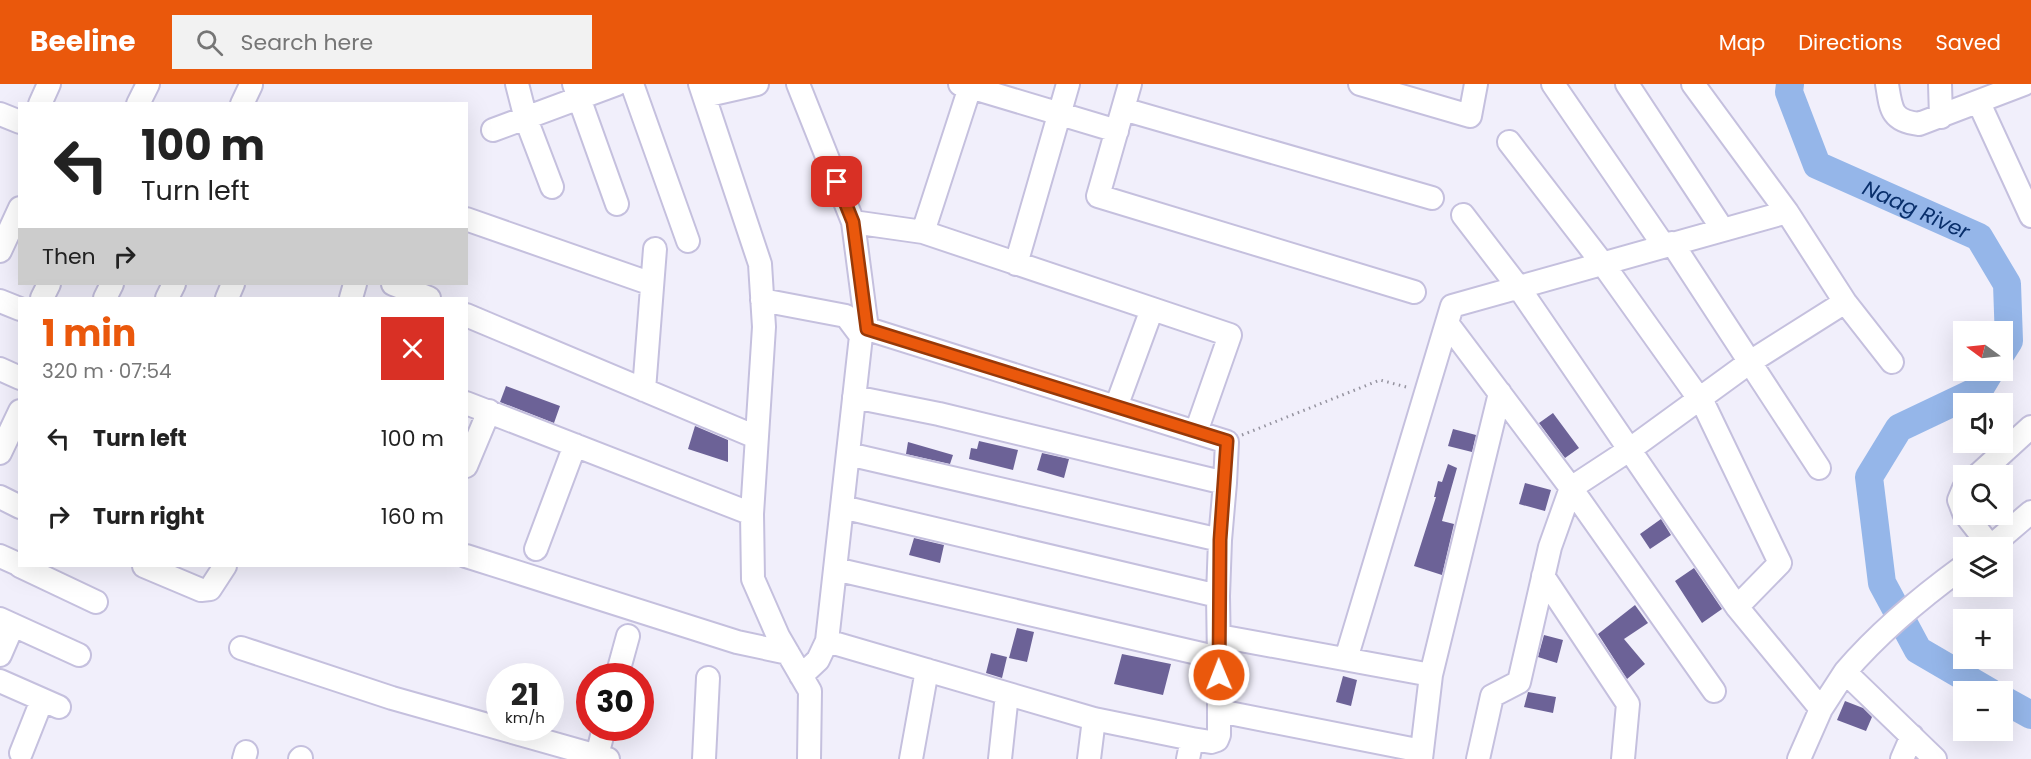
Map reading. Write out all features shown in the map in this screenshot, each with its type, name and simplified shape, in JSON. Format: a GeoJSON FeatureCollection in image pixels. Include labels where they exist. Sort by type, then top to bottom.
{"type":"FeatureCollection","features":[{"type":"Feature","properties":{"kind":"street"},"geometry":{"type":"LineString","coordinates":[[41,102],[49,84]]}},
{"type":"Feature","properties":{"kind":"street"},"geometry":{"type":"LineString","coordinates":[[139,102],[148,84]]}},
{"type":"Feature","properties":{"kind":"street"},"geometry":{"type":"LineString","coordinates":[[517,84],[526,119],[552,187]]}},
{"type":"Feature","properties":{"kind":"street"},"geometry":{"type":"LineString","coordinates":[[493,130],[526,119],[576,92],[617,84]]}},
{"type":"Feature","properties":{"kind":"street"},"geometry":{"type":"LineString","coordinates":[[632,84],[688,241]]}},
{"type":"Feature","properties":{"kind":"street"},"geometry":{"type":"LineString","coordinates":[[757,84],[702,90],[760,264],[764,327],[752,514],[753,579],[788,653],[810,691],[809,759]]}},
{"type":"Feature","properties":{"kind":"street"},"geometry":{"type":"LineString","coordinates":[[798,84],[853,222],[861,336],[827,641],[818,660],[801,676]]}},
{"type":"Feature","properties":{"kind":"street"},"geometry":{"type":"LineString","coordinates":[[1016,264],[1068,84]]}},
{"type":"Feature","properties":{"kind":"street"},"geometry":{"type":"LineString","coordinates":[[1130,84],[1098,196],[1414,292]]}},
{"type":"Feature","properties":{"kind":"street"},"geometry":{"type":"LineString","coordinates":[[1360,84],[1470,116],[1476,84]]}},
{"type":"Feature","properties":{"kind":"street"},"geometry":{"type":"LineString","coordinates":[[1553,84],[1750,362],[1819,468]]}},
{"type":"Feature","properties":{"kind":"street"},"geometry":{"type":"LineString","coordinates":[[1627,84],[1723,230]]}},
{"type":"Feature","properties":{"kind":"street"},"geometry":{"type":"LineString","coordinates":[[1693,84],[1787,212],[1845,302],[1892,362]]}},
{"type":"Feature","properties":{"kind":"street"},"geometry":{"type":"LineString","coordinates":[[1887,84],[1890,106],[1902,122],[1919,124],[2024,84]]}},
{"type":"Feature","properties":{"kind":"street"},"geometry":{"type":"LineString","coordinates":[[1940,84],[1941,117]]}},
{"type":"Feature","properties":{"kind":"street"},"geometry":{"type":"LineString","coordinates":[[923,232],[967,85],[1117,131]]}},
{"type":"Feature","properties":{"kind":"street"},"geometry":{"type":"LineString","coordinates":[[576,92],[617,204]]}},
{"type":"Feature","properties":{"kind":"street"},"geometry":{"type":"LineString","coordinates":[[1979,103],[2031,216]]}},
{"type":"Feature","properties":{"kind":"street"},"geometry":{"type":"LineString","coordinates":[[1123,109],[1432,198]]}},
{"type":"Feature","properties":{"kind":"street"},"geometry":{"type":"LineString","coordinates":[[0,114],[18,121]]}},
{"type":"Feature","properties":{"kind":"street"},"geometry":{"type":"LineString","coordinates":[[1509,142],[1603,264],[1699,400],[1780,563],[1737,607]]}},
{"type":"Feature","properties":{"kind":"street"},"geometry":{"type":"LineString","coordinates":[[0,251],[18,211]]}},
{"type":"Feature","properties":{"kind":"street"},"geometry":{"type":"LineString","coordinates":[[1346,659],[1452,306],[1787,212]]}},
{"type":"Feature","properties":{"kind":"street"},"geometry":{"type":"LineString","coordinates":[[1463,215],[1519,288],[1737,607],[1821,709]]}},
{"type":"Feature","properties":{"kind":"street"},"geometry":{"type":"LineString","coordinates":[[468,220],[652,284]]}},
{"type":"Feature","properties":{"kind":"street"},"geometry":{"type":"LineString","coordinates":[[853,222],[923,232],[1230,335],[1196,432]]}},
{"type":"Feature","properties":{"kind":"street"},"geometry":{"type":"LineString","coordinates":[[644,390],[655,249]]}},
{"type":"Feature","properties":{"kind":"street"},"geometry":{"type":"LineString","coordinates":[[396,285],[426,297]]}},
{"type":"Feature","properties":{"kind":"street"},"geometry":{"type":"LineString","coordinates":[[762,300],[846,316],[860,326],[1227,441],[1218,596],[1220,711],[1217,740],[1190,749],[827,641]]}},
{"type":"Feature","properties":{"kind":"street"},"geometry":{"type":"LineString","coordinates":[[0,301],[18,308]]}},
{"type":"Feature","properties":{"kind":"street"},"geometry":{"type":"LineString","coordinates":[[1478,759],[1492,696],[1519,682],[1543,576],[1571,488],[1629,450],[1750,362],[1845,302]]}},
{"type":"Feature","properties":{"kind":"street"},"geometry":{"type":"LineString","coordinates":[[1116,407],[1152,309]]}},
{"type":"Feature","properties":{"kind":"street"},"geometry":{"type":"LineString","coordinates":[[468,316],[756,437]]}},
{"type":"Feature","properties":{"kind":"street"},"geometry":{"type":"LineString","coordinates":[[1447,323],[1571,488],[1714,691]]}},
{"type":"Feature","properties":{"kind":"street"},"geometry":{"type":"LineString","coordinates":[[0,369],[18,377]]}},
{"type":"Feature","properties":{"kind":"street"},"geometry":{"type":"LineString","coordinates":[[1220,711],[1422,755],[1431,675],[1500,393]]}},
{"type":"Feature","properties":{"kind":"street"},"geometry":{"type":"LineString","coordinates":[[854,397],[939,414],[1225,483]]}},
{"type":"Feature","properties":{"kind":"street"},"geometry":{"type":"LineString","coordinates":[[468,404],[752,514]]}},
{"type":"Feature","properties":{"kind":"street"},"geometry":{"type":"LineString","coordinates":[[468,461],[489,411]]}},
{"type":"Feature","properties":{"kind":"street"},"geometry":{"type":"LineString","coordinates":[[7,440],[18,415]]}},
{"type":"Feature","properties":{"kind":"street"},"geometry":{"type":"LineString","coordinates":[[1989,465],[2031,427]]}},
{"type":"Feature","properties":{"kind":"street"},"geometry":{"type":"LineString","coordinates":[[536,549],[575,445]]}},
{"type":"Feature","properties":{"kind":"street"},"geometry":{"type":"LineString","coordinates":[[848,454],[1220,540]]}},
{"type":"Feature","properties":{"kind":"street"},"geometry":{"type":"LineString","coordinates":[[0,497],[18,506]]}},
{"type":"Feature","properties":{"kind":"street"},"geometry":{"type":"LineString","coordinates":[[842,507],[1218,596]]}},
{"type":"Feature","properties":{"kind":"street"},"geometry":{"type":"LineString","coordinates":[[2002,537],[2031,512]]}},
{"type":"Feature","properties":{"kind":"street"},"geometry":{"type":"LineString","coordinates":[[1973,525],[1982,537]]}},
{"type":"Feature","properties":{"kind":"street"},"geometry":{"type":"LineString","coordinates":[[0,556],[18,564]]}},
{"type":"Feature","properties":{"kind":"street"},"geometry":{"type":"LineString","coordinates":[[468,557],[737,642],[788,653]]}},
{"type":"Feature","properties":{"kind":"street"},"geometry":{"type":"LineString","coordinates":[[24,567],[96,602]]}},
{"type":"Feature","properties":{"kind":"street"},"geometry":{"type":"LineString","coordinates":[[146,567],[201,590],[210,589],[224,567]]}},
{"type":"Feature","properties":{"kind":"street"},"geometry":{"type":"LineString","coordinates":[[835,569],[1219,647],[1346,659],[1431,675]]}},
{"type":"Feature","properties":{"kind":"street"},"geometry":{"type":"LineString","coordinates":[[1800,759],[1821,709],[1845,672],[1872,641],[1924,595],[1953,574]]}},
{"type":"Feature","properties":{"kind":"street"},"geometry":{"type":"LineString","coordinates":[[1543,576],[1628,704],[1623,759]]}},
{"type":"Feature","properties":{"kind":"street"},"geometry":{"type":"LineString","coordinates":[[0,655],[7,622],[79,655]]}},
{"type":"Feature","properties":{"kind":"street"},"geometry":{"type":"LineString","coordinates":[[621,663],[628,636]]}},
{"type":"Feature","properties":{"kind":"street"},"geometry":{"type":"LineString","coordinates":[[241,648],[392,698],[602,757],[603,741]]}},
{"type":"Feature","properties":{"kind":"street"},"geometry":{"type":"LineString","coordinates":[[911,759],[927,670]]}},
{"type":"Feature","properties":{"kind":"street"},"geometry":{"type":"LineString","coordinates":[[1845,672],[1935,759]]}},
{"type":"Feature","properties":{"kind":"street"},"geometry":{"type":"LineString","coordinates":[[704,759],[708,678]]}},
{"type":"Feature","properties":{"kind":"street"},"geometry":{"type":"LineString","coordinates":[[0,681],[50,704],[21,753]]}},
{"type":"Feature","properties":{"kind":"street"},"geometry":{"type":"LineString","coordinates":[[1000,759],[1007,694]]}},
{"type":"Feature","properties":{"kind":"street"},"geometry":{"type":"LineString","coordinates":[[1089,759],[1094,719]]}},
{"type":"Feature","properties":{"kind":"street"},"geometry":{"type":"LineString","coordinates":[[1902,759],[1912,735]]}},
{"type":"Feature","properties":{"kind":"path"},"geometry":{"type":"LineString","coordinates":[[1227,441],[1380,380],[1426,393]]}},
{"type":"Feature","properties":{"kind":"building"},"geometry":{"type":"Polygon","coordinates":[[[506,386],[560,406],[554,423],[500,402],[506,386]]]}},
{"type":"Feature","properties":{"kind":"building"},"geometry":{"type":"Polygon","coordinates":[[[1553,413],[1579,448],[1565,458],[1539,423],[1553,413]]]}},
{"type":"Feature","properties":{"kind":"building"},"geometry":{"type":"Polygon","coordinates":[[[695,426],[728,440],[728,462],[688,449],[695,426]]]}},
{"type":"Feature","properties":{"kind":"building"},"geometry":{"type":"Polygon","coordinates":[[[1453,429],[1476,435],[1472,452],[1448,446],[1453,429]]]}},
{"type":"Feature","properties":{"kind":"building"},"geometry":{"type":"Polygon","coordinates":[[[979,441],[1018,450],[1013,470],[969,459],[971,448],[977,449],[979,441]]]}},
{"type":"Feature","properties":{"kind":"building"},"geometry":{"type":"Polygon","coordinates":[[[908,442],[953,455],[950,464],[906,454],[908,442]]]}},
{"type":"Feature","properties":{"kind":"building"},"geometry":{"type":"Polygon","coordinates":[[[1042,453],[1069,459],[1064,478],[1037,470],[1042,453]]]}},
{"type":"Feature","properties":{"kind":"building"},"geometry":{"type":"Polygon","coordinates":[[[1448,464],[1457,468],[1442,521],[1454,524],[1442,575],[1414,566],[1436,497],[1434,497],[1438,481],[1442,482],[1448,464]]]}},
{"type":"Feature","properties":{"kind":"building"},"geometry":{"type":"Polygon","coordinates":[[[1525,483],[1551,490],[1545,511],[1519,504],[1525,483]]]}},
{"type":"Feature","properties":{"kind":"building"},"geometry":{"type":"Polygon","coordinates":[[[1661,519],[1671,535],[1650,549],[1640,534],[1661,519]]]}},
{"type":"Feature","properties":{"kind":"building"},"geometry":{"type":"Polygon","coordinates":[[[914,538],[944,545],[940,563],[909,555],[914,538]]]}},
{"type":"Feature","properties":{"kind":"building"},"geometry":{"type":"Polygon","coordinates":[[[1694,568],[1722,609],[1702,623],[1675,581],[1694,568]]]}},
{"type":"Feature","properties":{"kind":"building"},"geometry":{"type":"Polygon","coordinates":[[[1635,605],[1648,623],[1624,639],[1645,664],[1627,679],[1598,634],[1635,605]]]}},
{"type":"Feature","properties":{"kind":"building"},"geometry":{"type":"Polygon","coordinates":[[[1017,628],[1034,632],[1027,662],[1009,658],[1017,628]]]}},
{"type":"Feature","properties":{"kind":"building"},"geometry":{"type":"Polygon","coordinates":[[[1544,635],[1563,640],[1557,663],[1538,657],[1544,635]]]}},
{"type":"Feature","properties":{"kind":"building"},"geometry":{"type":"Polygon","coordinates":[[[991,653],[1007,657],[1002,678],[986,673],[991,653]]]}},
{"type":"Feature","properties":{"kind":"building"},"geometry":{"type":"Polygon","coordinates":[[[1122,654],[1171,664],[1163,695],[1114,684],[1122,654]]]}},
{"type":"Feature","properties":{"kind":"building"},"geometry":{"type":"Polygon","coordinates":[[[1343,676],[1357,680],[1351,706],[1336,702],[1343,676]]]}},
{"type":"Feature","properties":{"kind":"building"},"geometry":{"type":"Polygon","coordinates":[[[1528,692],[1556,697],[1553,713],[1524,707],[1528,692]]]}},
{"type":"Feature","properties":{"kind":"building"},"geometry":{"type":"Polygon","coordinates":[[[1845,701],[1863,708],[1872,717],[1866,731],[1837,720],[1845,701]]]}},
{"type":"Feature","properties":{"kind":"waterway","name":"Naag River"},"geometry":{"type":"LineString","coordinates":[[1790,84],[1789,92],[1817,165],[1979,237],[2007,284],[2008,321]]}},
{"type":"Feature","properties":{"kind":"waterway","name":"Naag River"},"geometry":{"type":"LineString","coordinates":[[1971,681],[1918,650],[1882,583],[1869,477],[1899,428],[1979,390],[1984,381]]}},
{"type":"Feature","properties":{"kind":"waterway","name":"Naag River"},"geometry":{"type":"LineString","coordinates":[[2013,705],[2031,715]]}},
{"type":"Feature","properties":{"kind":"route"},"geometry":{"type":"LineString","coordinates":[[837,182],[853,222],[867,329],[1227,441],[1218,596],[1219,675]]}}]}
